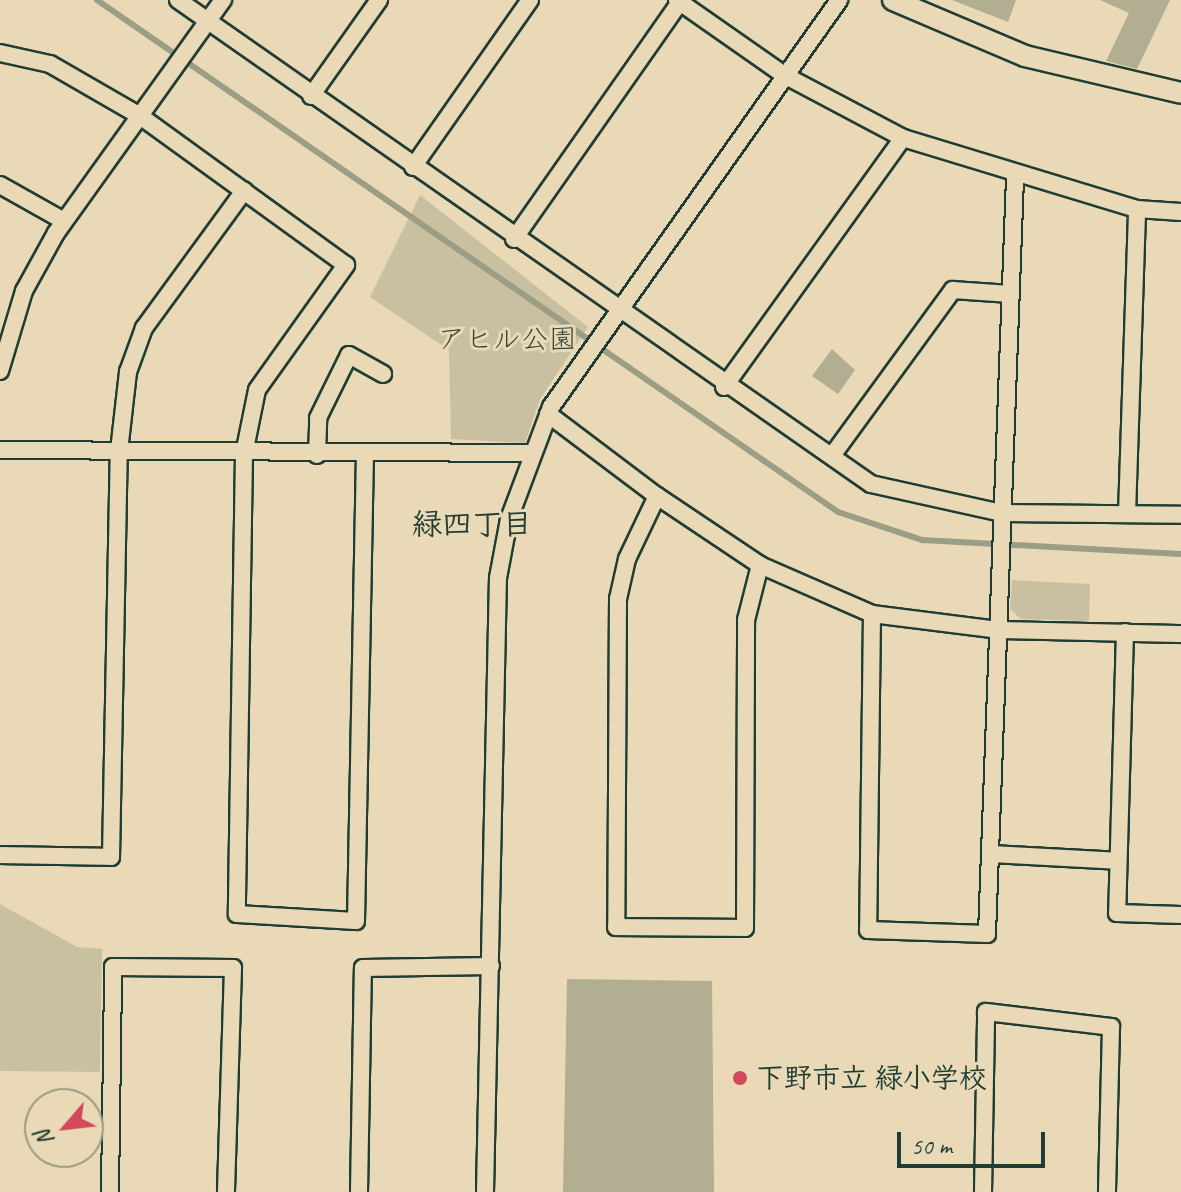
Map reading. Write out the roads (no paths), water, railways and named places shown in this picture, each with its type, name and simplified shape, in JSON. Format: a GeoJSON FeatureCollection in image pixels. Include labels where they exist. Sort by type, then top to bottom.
{"type":"FeatureCollection","features":[{"type":"Feature","properties":{"kind":"street"},"geometry":{"type":"LineString","coordinates":[[178,0],[514,239],[626,307],[724,387],[834,453],[871,484],[910,499],[1002,513],[1181,515]]}},
{"type":"Feature","properties":{"kind":"street"},"geometry":{"type":"LineString","coordinates":[[0,371],[24,291],[64,221],[223,0]]}},
{"type":"Feature","properties":{"kind":"street"},"geometry":{"type":"LineString","coordinates":[[311,96],[379,0]]}},
{"type":"Feature","properties":{"kind":"street"},"geometry":{"type":"LineString","coordinates":[[413,167],[530,0]]}},
{"type":"Feature","properties":{"kind":"street"},"geometry":{"type":"LineString","coordinates":[[485,1192],[498,578],[532,453],[548,414],[839,0]]}},
{"type":"Feature","properties":{"kind":"street"},"geometry":{"type":"LineString","coordinates":[[893,0],[1025,56],[1181,93]]}},
{"type":"Feature","properties":{"kind":"street"},"geometry":{"type":"LineString","coordinates":[[514,239],[679,1],[784,75],[903,138],[1015,176],[1137,209],[1181,212]]}},
{"type":"Feature","properties":{"kind":"street"},"geometry":{"type":"LineString","coordinates":[[0,53],[50,64],[140,116],[346,265],[257,390],[244,454],[237,914],[356,921],[365,455]]}},
{"type":"Feature","properties":{"kind":"street"},"geometry":{"type":"LineString","coordinates":[[724,387],[903,138]]}},
{"type":"Feature","properties":{"kind":"street"},"geometry":{"type":"LineString","coordinates":[[872,614],[868,930],[987,934],[1015,176]]}},
{"type":"Feature","properties":{"kind":"street"},"geometry":{"type":"LineString","coordinates":[[0,185],[64,221]]}},
{"type":"Feature","properties":{"kind":"street"},"geometry":{"type":"LineString","coordinates":[[0,855],[111,857],[119,451],[128,372],[144,328],[244,191]]}},
{"type":"Feature","properties":{"kind":"street"},"geometry":{"type":"LineString","coordinates":[[1127,514],[1137,209]]}},
{"type":"Feature","properties":{"kind":"street"},"geometry":{"type":"LineString","coordinates":[[834,453],[953,290],[1010,294]]}},
{"type":"Feature","properties":{"kind":"street"},"geometry":{"type":"LineString","coordinates":[[317,455],[318,418],[349,355],[383,374]]}},
{"type":"Feature","properties":{"kind":"street"},"geometry":{"type":"LineString","coordinates":[[548,414],[657,496],[760,565],[872,614],[998,630],[1181,634]]}},
{"type":"Feature","properties":{"kind":"street"},"geometry":{"type":"LineString","coordinates":[[0,450],[317,455],[532,453]]}},
{"type":"Feature","properties":{"kind":"street"},"geometry":{"type":"LineString","coordinates":[[657,496],[627,559],[618,599],[616,927],[745,928],[746,620],[760,565]]}},
{"type":"Feature","properties":{"kind":"street"},"geometry":{"type":"LineString","coordinates":[[1125,632],[1117,913],[1181,915]]}},
{"type":"Feature","properties":{"kind":"street"},"geometry":{"type":"LineString","coordinates":[[990,854],[1118,861]]}},
{"type":"Feature","properties":{"kind":"street"},"geometry":{"type":"LineString","coordinates":[[359,1192],[363,968],[491,966]]}},
{"type":"Feature","properties":{"kind":"street"},"geometry":{"type":"LineString","coordinates":[[110,1192],[113,967],[233,968],[226,1192]]}},
{"type":"Feature","properties":{"kind":"street"},"geometry":{"type":"LineString","coordinates":[[983,1192],[986,1012],[1111,1027],[1107,1192]]}},
{"type":"Feature","properties":{"kind":"waterway"},"geometry":{"type":"LineString","coordinates":[[97,0],[838,512],[922,540],[1181,554]]}},
{"type":"Feature","properties":{"kind":"place","name":"下野市立 緑小学校"},"geometry":{"type":"Point","coordinates":[740,1078]}},
{"type":"Feature","properties":{"kind":"district","name":"緑四丁目"},"geometry":{"type":"Point","coordinates":[472,524]}},
{"type":"Feature","properties":{"kind":"park label","name":"アヒル公園"},"geometry":{"type":"Point","coordinates":[507,339]}}]}
